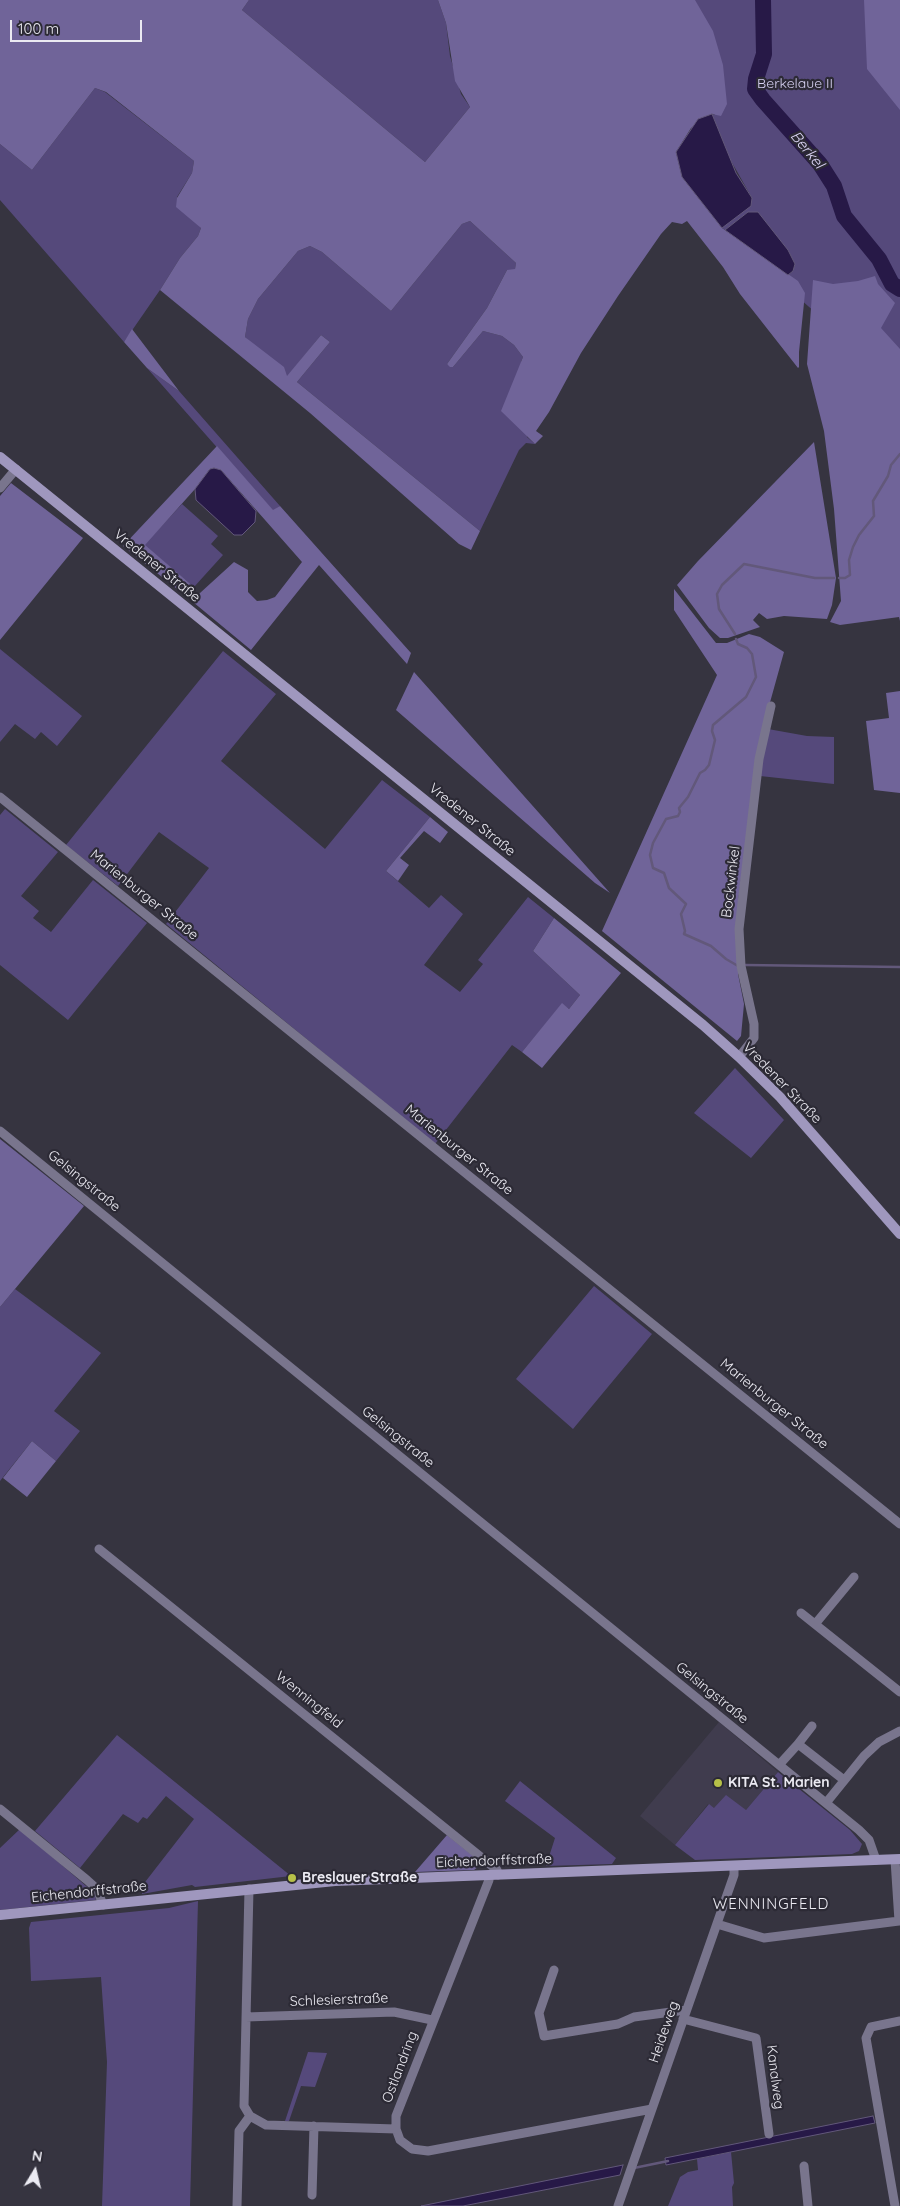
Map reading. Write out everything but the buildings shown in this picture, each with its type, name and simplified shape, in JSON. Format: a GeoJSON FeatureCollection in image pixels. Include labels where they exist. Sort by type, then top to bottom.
{"type":"FeatureCollection","features":[{"type":"Feature","properties":{"kind":"street","name":"Vredener Straße"},"geometry":{"type":"LineString","coordinates":[[0,456],[703,1025],[739,1057],[780,1098],[900,1234]]}},
{"type":"Feature","properties":{"kind":"street"},"geometry":{"type":"LineString","coordinates":[[0,488],[16,469]]}},
{"type":"Feature","properties":{"kind":"street","name":"Bockwinkel"},"geometry":{"type":"LineString","coordinates":[[739,1057],[754,1038],[754,1024],[741,966],[739,930],[759,759],[771,706]]}},
{"type":"Feature","properties":{"kind":"street","name":"Marienburger Straße"},"geometry":{"type":"LineString","coordinates":[[0,797],[900,1524]]}},
{"type":"Feature","properties":{"kind":"street","name":"Gelsingstraße"},"geometry":{"type":"LineString","coordinates":[[0,1131],[826,1803],[868,1840],[876,1860]]}},
{"type":"Feature","properties":{"kind":"street","name":"Wenningfeld"},"geometry":{"type":"LineString","coordinates":[[99,1549],[490,1864],[497,1870],[494,1875]]}},
{"type":"Feature","properties":{"kind":"street"},"geometry":{"type":"LineString","coordinates":[[816,1624],[854,1577]]}},
{"type":"Feature","properties":{"kind":"street"},"geometry":{"type":"LineString","coordinates":[[801,1613],[900,1692]]}},
{"type":"Feature","properties":{"kind":"street"},"geometry":{"type":"LineString","coordinates":[[779,1765],[812,1726]]}},
{"type":"Feature","properties":{"kind":"street"},"geometry":{"type":"LineString","coordinates":[[826,1803],[864,1756],[879,1742],[900,1731]]}},
{"type":"Feature","properties":{"kind":"street"},"geometry":{"type":"LineString","coordinates":[[798,1744],[844,1780]]}},
{"type":"Feature","properties":{"kind":"street"},"geometry":{"type":"LineString","coordinates":[[0,1809],[87,1880],[96,1889],[103,1905]]}},
{"type":"Feature","properties":{"kind":"street"},"geometry":{"type":"LineString","coordinates":[[717,1924],[764,1938],[899,1924],[898,1859]]}},
{"type":"Feature","properties":{"kind":"street","name":"Eichendorffstraße"},"geometry":{"type":"LineString","coordinates":[[0,1915],[335,1881],[898,1859]]}},
{"type":"Feature","properties":{"kind":"street","name":"Heideweg"},"geometry":{"type":"LineString","coordinates":[[618,2206],[734,1875],[734,1866]]}},
{"type":"Feature","properties":{"kind":"street","name":"Ostlandring"},"geometry":{"type":"LineString","coordinates":[[396,2129],[396,2116],[432,2020],[489,1880],[494,1875]]}},
{"type":"Feature","properties":{"kind":"street"},"geometry":{"type":"LineString","coordinates":[[249,1889],[244,2106],[250,2116],[266,2125],[396,2129],[400,2140],[412,2149],[428,2151],[652,2109]]}},
{"type":"Feature","properties":{"kind":"street"},"geometry":{"type":"LineString","coordinates":[[554,1970],[539,2013],[544,2036],[618,2024],[634,2017],[685,2015]]}},
{"type":"Feature","properties":{"kind":"street","name":"Schlesierstraße"},"geometry":{"type":"LineString","coordinates":[[246,2017],[394,2012],[432,2020]]}},
{"type":"Feature","properties":{"kind":"street","name":"Kanalweg"},"geometry":{"type":"LineString","coordinates":[[685,2015],[756,2038],[769,2134]]}},
{"type":"Feature","properties":{"kind":"street"},"geometry":{"type":"LineString","coordinates":[[895,2206],[866,2038],[871,2027],[900,2021]]}},
{"type":"Feature","properties":{"kind":"street"},"geometry":{"type":"LineString","coordinates":[[237,2206],[238,2131],[250,2116]]}},
{"type":"Feature","properties":{"kind":"street"},"geometry":{"type":"LineString","coordinates":[[312,2195],[314,2126]]}},
{"type":"Feature","properties":{"kind":"street"},"geometry":{"type":"LineString","coordinates":[[804,2166],[808,2206]]}},
{"type":"Feature","properties":{"kind":"shaded area"},"geometry":{"type":"Polygon","coordinates":[[[0,0],[249,0],[242,10],[425,162],[470,107],[455,81],[446,23],[438,0],[695,0],[713,31],[723,65],[727,104],[721,116],[712,114],[691,128],[676,152],[682,177],[722,228],[798,281],[805,293],[799,367],[740,294],[723,267],[687,221],[682,224],[672,222],[661,234],[581,353],[549,412],[536,431],[543,436],[535,444],[501,411],[523,357],[514,345],[502,336],[483,331],[453,367],[447,364],[487,308],[507,270],[515,269],[516,263],[470,221],[462,224],[391,311],[322,252],[310,246],[298,251],[258,299],[248,319],[245,337],[284,367],[287,376],[321,335],[330,342],[297,382],[480,531],[471,550],[459,544],[310,413],[160,290],[180,258],[198,236],[201,228],[176,207],[177,198],[192,173],[194,161],[106,92],[95,88],[32,170],[0,144],[0,0]]]}},
{"type":"Feature","properties":{"kind":"shaded area"},"geometry":{"type":"Polygon","coordinates":[[[864,0],[900,0],[900,110],[867,69],[864,0]]]}},
{"type":"Feature","properties":{"kind":"shaded area"},"geometry":{"type":"Polygon","coordinates":[[[712,114],[736,173],[752,198],[751,206],[722,228],[682,177],[676,152],[698,119],[712,114]]]}},
{"type":"Feature","properties":{"kind":"shaded area"},"geometry":{"type":"Polygon","coordinates":[[[748,212],[758,212],[788,250],[795,264],[793,271],[788,275],[725,230],[748,212]]]}},
{"type":"Feature","properties":{"kind":"shaded area"},"geometry":{"type":"Polygon","coordinates":[[[875,276],[878,284],[895,303],[881,328],[900,349],[900,621],[899,617],[840,625],[830,622],[841,601],[834,509],[824,431],[807,364],[813,280],[833,284],[858,281],[875,276]]]}},
{"type":"Feature","properties":{"kind":"shaded area"},"geometry":{"type":"Polygon","coordinates":[[[132,329],[179,391],[147,368],[124,342],[132,329]]]}},
{"type":"Feature","properties":{"kind":"shaded area"},"geometry":{"type":"Polygon","coordinates":[[[814,442],[836,578],[832,605],[827,619],[784,616],[767,619],[759,613],[753,620],[760,627],[728,638],[720,638],[709,628],[677,585],[814,442]]]}},
{"type":"Feature","properties":{"kind":"shaded area"},"geometry":{"type":"Polygon","coordinates":[[[217,446],[273,510],[280,506],[411,653],[407,664],[319,565],[251,650],[193,602],[200,593],[234,562],[248,570],[248,592],[257,601],[267,600],[275,597],[302,562],[221,470],[209,470],[195,489],[145,545],[194,587],[186,596],[123,546],[217,446]]]}},
{"type":"Feature","properties":{"kind":"shaded area"},"geometry":{"type":"Polygon","coordinates":[[[210,469],[221,470],[256,511],[255,522],[242,535],[234,535],[196,500],[195,489],[210,469]]]}},
{"type":"Feature","properties":{"kind":"shaded area"},"geometry":{"type":"Polygon","coordinates":[[[11,483],[83,538],[0,640],[0,496],[11,483]]]}},
{"type":"Feature","properties":{"kind":"shaded area"},"geometry":{"type":"Polygon","coordinates":[[[674,589],[716,643],[727,643],[749,634],[760,637],[784,652],[759,742],[738,902],[738,974],[744,1004],[741,1036],[737,1041],[602,931],[717,675],[674,610],[674,589]]]}},
{"type":"Feature","properties":{"kind":"shaded area"},"geometry":{"type":"Polygon","coordinates":[[[414,672],[610,893],[595,883],[396,710],[414,672]]]}},
{"type":"Feature","properties":{"kind":"shaded area"},"geometry":{"type":"Polygon","coordinates":[[[900,691],[900,793],[874,790],[866,721],[889,718],[886,693],[900,691]]]}},
{"type":"Feature","properties":{"kind":"shaded area"},"geometry":{"type":"Polygon","coordinates":[[[430,817],[448,832],[440,843],[424,831],[400,858],[409,865],[398,881],[386,871],[430,817]]]}},
{"type":"Feature","properties":{"kind":"shaded area"},"geometry":{"type":"Polygon","coordinates":[[[554,918],[621,973],[542,1068],[522,1052],[562,1003],[569,1009],[580,995],[533,951],[554,918]]]}},
{"type":"Feature","properties":{"kind":"shaded area"},"geometry":{"type":"Polygon","coordinates":[[[0,1139],[84,1206],[0,1307],[0,1139]]]}},
{"type":"Feature","properties":{"kind":"shaded area"},"geometry":{"type":"Polygon","coordinates":[[[32,1441],[56,1461],[27,1497],[3,1478],[32,1441]]]}},
{"type":"Feature","properties":{"kind":"shaded area","name":"KITA St. Marien"},"geometry":{"type":"Polygon","coordinates":[[[719,1722],[778,1772],[746,1810],[714,1808],[708,1804],[675,1845],[640,1816],[719,1722]]]}},
{"type":"Feature","properties":{"kind":"shaded area"},"geometry":{"type":"Polygon","coordinates":[[[447,1835],[477,1859],[478,1867],[474,1870],[415,1872],[447,1835]]]}},
{"type":"Feature","properties":{"kind":"shaded area"},"geometry":{"type":"Polygon","coordinates":[[[873,2116],[875,2123],[666,2165],[665,2158],[873,2116]]]}},
{"type":"Feature","properties":{"kind":"shaded area"},"geometry":{"type":"Polygon","coordinates":[[[623,2165],[620,2175],[463,2206],[421,2206],[623,2165]]]}},
{"type":"Feature","properties":{"kind":"green space"},"geometry":{"type":"Polygon","coordinates":[[[249,0],[438,0],[446,23],[450,56],[461,94],[470,107],[425,162],[242,10],[249,0]]]}},
{"type":"Feature","properties":{"kind":"green space","name":"Berkelaue II"},"geometry":{"type":"Polygon","coordinates":[[[661,0],[882,0],[900,94],[900,405],[824,320],[800,299],[795,280],[788,275],[793,271],[795,264],[788,250],[748,212],[725,230],[722,228],[752,198],[730,159],[712,114],[715,115],[661,0]]]}},
{"type":"Feature","properties":{"kind":"green space"},"geometry":{"type":"Polygon","coordinates":[[[95,88],[105,92],[194,161],[192,173],[177,197],[201,228],[198,236],[180,258],[124,342],[0,200],[0,144],[32,170],[95,88]]]}},
{"type":"Feature","properties":{"kind":"green space"},"geometry":{"type":"Polygon","coordinates":[[[470,221],[516,263],[515,270],[507,270],[487,308],[447,364],[453,367],[483,331],[502,336],[514,345],[523,357],[521,362],[527,437],[535,444],[526,443],[519,450],[480,531],[297,382],[330,342],[321,335],[287,377],[245,337],[248,319],[258,299],[298,251],[310,246],[322,252],[391,311],[462,224],[470,221]]]}},
{"type":"Feature","properties":{"kind":"green space"},"geometry":{"type":"Polygon","coordinates":[[[147,368],[179,391],[280,506],[273,511],[147,368]]]}},
{"type":"Feature","properties":{"kind":"green space"},"geometry":{"type":"Polygon","coordinates":[[[182,504],[218,536],[211,544],[223,555],[194,587],[144,545],[182,504]]]}},
{"type":"Feature","properties":{"kind":"green space"},"geometry":{"type":"Polygon","coordinates":[[[0,649],[82,716],[57,746],[41,732],[35,739],[15,724],[0,742],[0,649]]]}},
{"type":"Feature","properties":{"kind":"green space"},"geometry":{"type":"Polygon","coordinates":[[[223,651],[276,694],[221,761],[325,849],[382,780],[430,817],[386,871],[429,908],[441,895],[463,914],[424,965],[460,992],[483,964],[478,960],[528,897],[554,918],[533,951],[580,995],[569,1009],[562,1004],[522,1052],[512,1045],[435,1144],[166,924],[209,868],[159,832],[118,886],[66,845],[223,651]]]}},
{"type":"Feature","properties":{"kind":"green space"},"geometry":{"type":"Polygon","coordinates":[[[768,729],[807,736],[834,737],[834,784],[760,776],[768,729]]]}},
{"type":"Feature","properties":{"kind":"green space"},"geometry":{"type":"Polygon","coordinates":[[[5,809],[58,852],[21,896],[39,911],[33,918],[51,932],[93,880],[147,923],[68,1020],[0,965],[0,815],[5,809]]]}},
{"type":"Feature","properties":{"kind":"green space"},"geometry":{"type":"Polygon","coordinates":[[[735,1068],[784,1120],[751,1158],[694,1113],[735,1068]]]}},
{"type":"Feature","properties":{"kind":"green space"},"geometry":{"type":"Polygon","coordinates":[[[594,1286],[652,1334],[573,1429],[516,1379],[594,1286]]]}},
{"type":"Feature","properties":{"kind":"green space"},"geometry":{"type":"Polygon","coordinates":[[[15,1289],[101,1353],[54,1411],[80,1431],[56,1461],[32,1441],[0,1481],[0,1307],[15,1289]]]}},
{"type":"Feature","properties":{"kind":"green space"},"geometry":{"type":"Polygon","coordinates":[[[117,1735],[291,1876],[195,1887],[192,1885],[142,1894],[142,1886],[194,1819],[166,1796],[147,1819],[143,1817],[138,1823],[123,1814],[80,1868],[35,1831],[117,1735]]]}},
{"type":"Feature","properties":{"kind":"green space"},"geometry":{"type":"Polygon","coordinates":[[[778,1772],[850,1830],[862,1844],[859,1851],[852,1854],[695,1860],[675,1845],[709,1804],[714,1808],[726,1795],[746,1810],[778,1772]]]}},
{"type":"Feature","properties":{"kind":"green space"},"geometry":{"type":"Polygon","coordinates":[[[520,1781],[616,1858],[612,1864],[546,1866],[555,1838],[505,1801],[520,1781]]]}},
{"type":"Feature","properties":{"kind":"green space"},"geometry":{"type":"Polygon","coordinates":[[[20,1829],[93,1892],[96,1900],[0,1910],[0,1848],[20,1829]]]}},
{"type":"Feature","properties":{"kind":"green space"},"geometry":{"type":"Polygon","coordinates":[[[198,1901],[190,2206],[102,2206],[107,2062],[101,1977],[31,1981],[29,1928],[31,1922],[169,1908],[198,1901]]]}},
{"type":"Feature","properties":{"kind":"green space"},"geometry":{"type":"Polygon","coordinates":[[[308,2052],[327,2053],[315,2087],[301,2086],[289,2121],[285,2121],[308,2052]]]}},
{"type":"Feature","properties":{"kind":"green space"},"geometry":{"type":"Polygon","coordinates":[[[731,2152],[734,2183],[732,2187],[733,2206],[668,2206],[680,2177],[688,2172],[698,2170],[697,2159],[731,2152]]]}},
{"type":"Feature","properties":{"kind":"waterway","name":"Berkel"},"geometry":{"type":"LineString","coordinates":[[763,0],[764,54],[756,79],[755,89],[820,164],[834,186],[844,216],[879,259],[892,284],[900,289]]}},
{"type":"Feature","properties":{"kind":"waterway"},"geometry":{"type":"LineString","coordinates":[[839,578],[845,578],[850,575],[849,560],[853,547],[859,535],[874,516],[873,501],[888,476],[891,465],[900,454]]}},
{"type":"Feature","properties":{"kind":"waterway"},"geometry":{"type":"LineString","coordinates":[[735,634],[719,609],[717,594],[722,585],[744,564],[815,578],[834,578]]}},
{"type":"Feature","properties":{"kind":"waterway"},"geometry":{"type":"LineString","coordinates":[[736,639],[738,644],[747,648],[752,654],[756,677],[746,697],[713,725],[712,731],[715,740],[709,765],[700,773],[688,797],[679,808],[678,816],[666,819],[653,843],[650,855],[653,868],[664,873],[669,888],[686,904],[681,914],[684,934],[711,946],[726,959],[738,966]]}},
{"type":"Feature","properties":{"kind":"waterway"},"geometry":{"type":"LineString","coordinates":[[745,965],[900,967]]}},
{"type":"Feature","properties":{"kind":"waterway"},"geometry":{"type":"LineString","coordinates":[[634,2168],[668,2161]]}},
{"type":"Feature","properties":{"kind":"place","name":"KITA St. Marien"},"geometry":{"type":"Point","coordinates":[718,1783]}},
{"type":"Feature","properties":{"kind":"place","name":"Breslauer Straße"},"geometry":{"type":"Point","coordinates":[292,1878]}},
{"type":"Feature","properties":{"kind":"district","name":"WENNINGFELD"},"geometry":{"type":"Point","coordinates":[771,1904]}}]}
